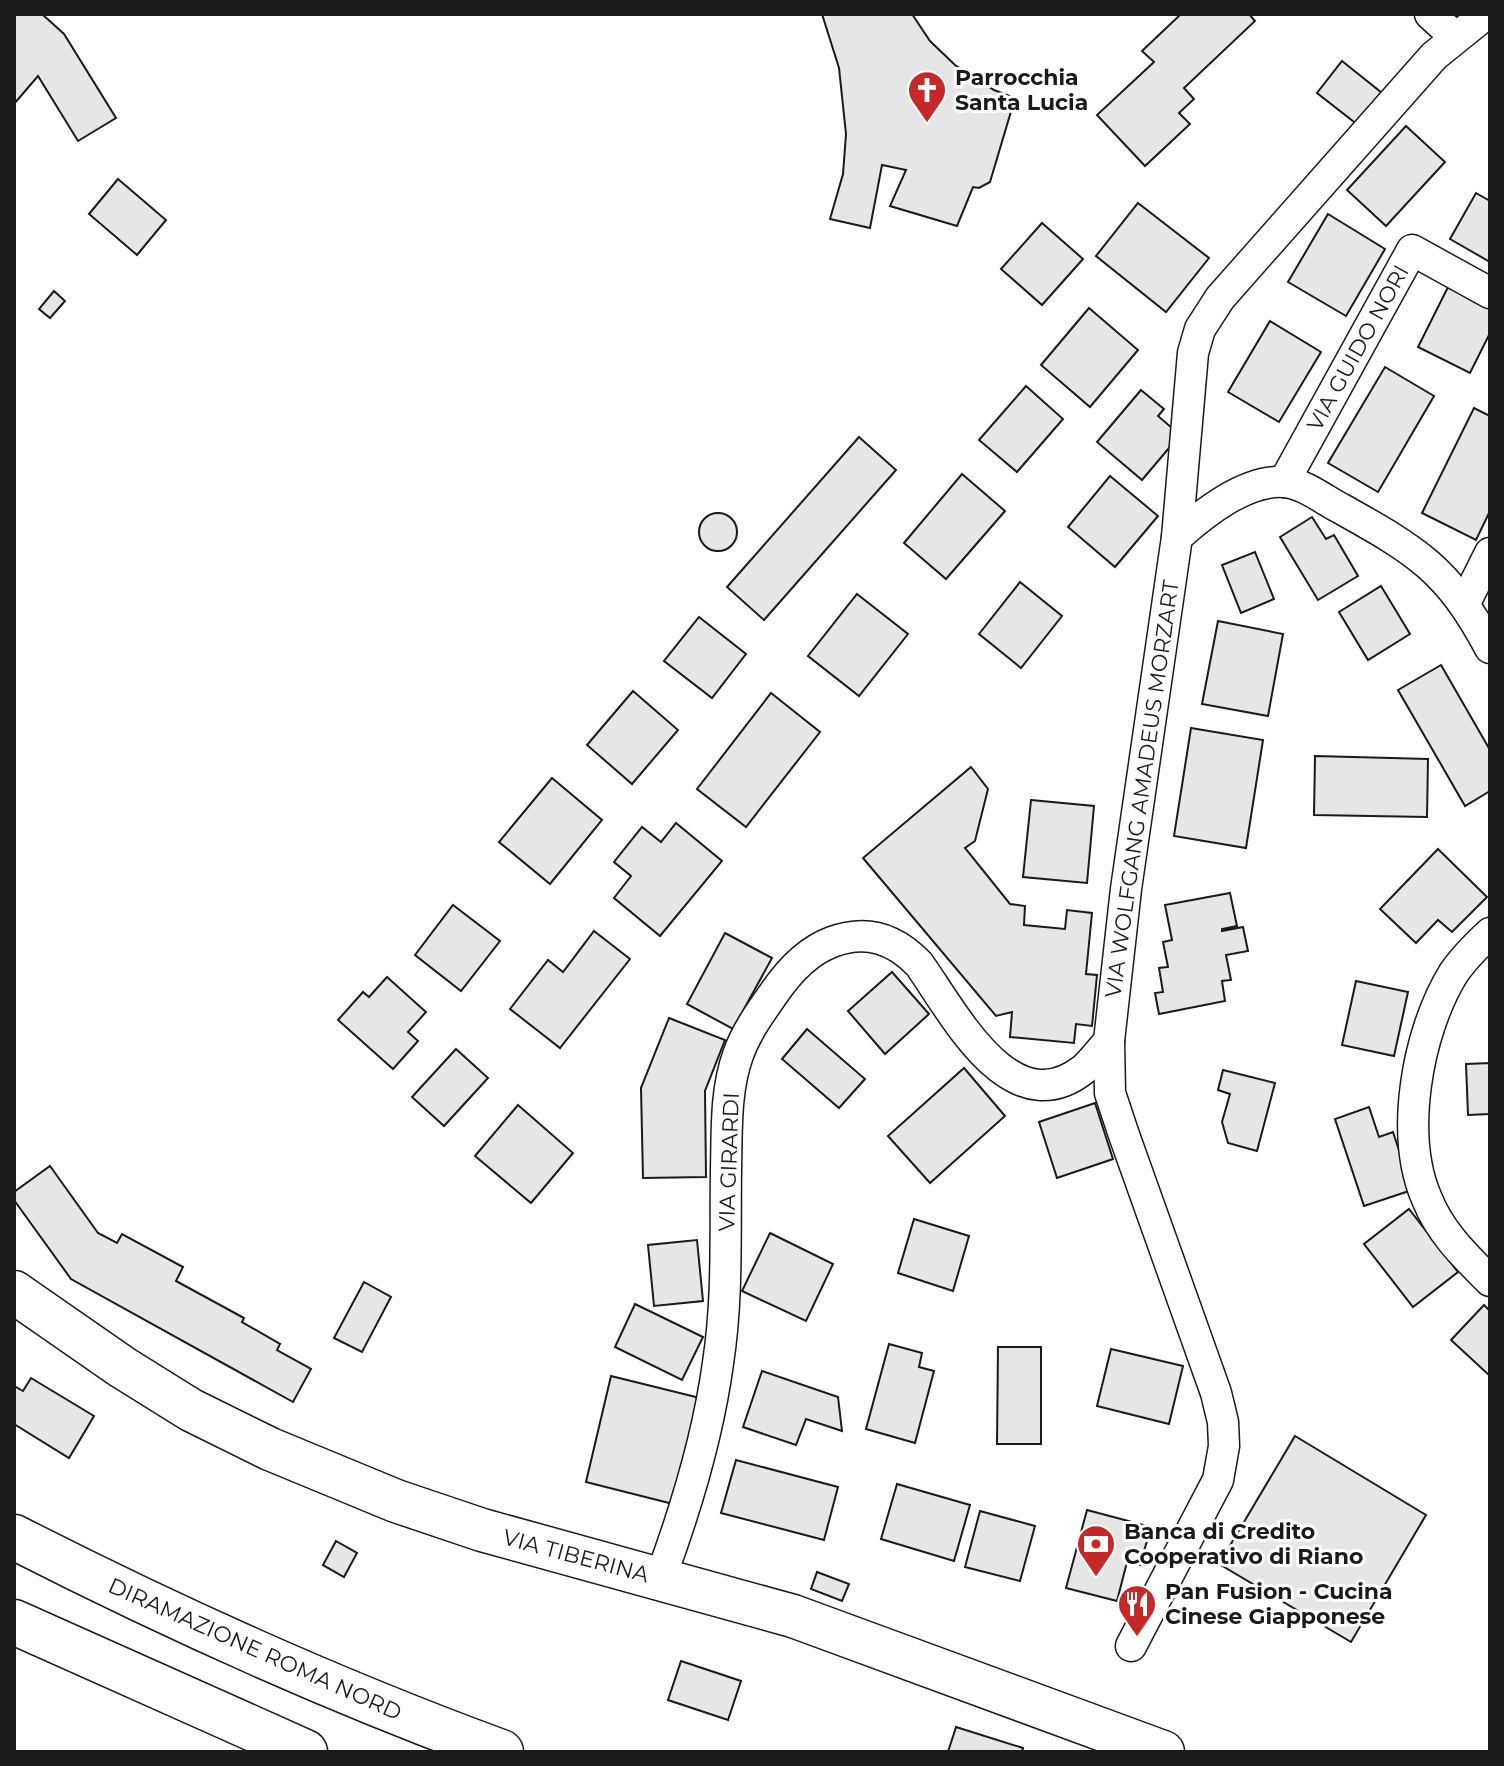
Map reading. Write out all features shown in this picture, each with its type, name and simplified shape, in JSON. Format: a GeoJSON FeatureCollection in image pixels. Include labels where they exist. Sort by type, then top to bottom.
{"type":"FeatureCollection","features":[{"type":"Feature","properties":{"kind":"highway","name":"DIRAMAZIONE ROMA NORD"},"geometry":{"type":"LineString","coordinates":[[14,1537],[122,1592],[302,1674],[501,1752]]}},
{"type":"Feature","properties":{"kind":"highway"},"geometry":{"type":"LineString","coordinates":[[14,1622],[305,1752]]}},
{"type":"Feature","properties":{"kind":"main road","name":"VIA TIBERINA"},"geometry":{"type":"LineString","coordinates":[[16,1294],[166,1395],[270,1449],[441,1517],[793,1616],[1163,1752]]}},
{"type":"Feature","properties":{"kind":"street"},"geometry":{"type":"LineString","coordinates":[[1430,14],[1455,37]]}},
{"type":"Feature","properties":{"kind":"street","name":"VIA WOLFGANG AMADEUS MORZART"},"geometry":{"type":"LineString","coordinates":[[1131,1646],[1214,1490],[1222,1459],[1224,1433],[1216,1393],[1114,1107],[1109,1078],[1109,1041],[1126,889],[1177,537],[1190,366],[1200,329],[1220,298],[1434,56],[1486,14]]}},
{"type":"Feature","properties":{"kind":"street","name":"VIA GUIDO NORI"},"geometry":{"type":"LineString","coordinates":[[1284,482],[1412,250],[1490,293]]}},
{"type":"Feature","properties":{"kind":"street"},"geometry":{"type":"LineString","coordinates":[[1177,537],[1196,520],[1238,495],[1260,486],[1284,482],[1304,488],[1410,548],[1477,604]]}},
{"type":"Feature","properties":{"kind":"street"},"geometry":{"type":"LineString","coordinates":[[1490,553],[1477,604],[1490,648]]}},
{"type":"Feature","properties":{"kind":"street"},"geometry":{"type":"LineString","coordinates":[[1490,933],[1454,974],[1443,994],[1419,1070],[1414,1117],[1416,1161],[1426,1198],[1452,1242],[1490,1281]]}},
{"type":"Feature","properties":{"kind":"street","name":"VIA GIRARDI"},"geometry":{"type":"LineString","coordinates":[[660,1579],[694,1480],[719,1362],[725,1298],[727,1140],[732,1080],[747,1034],[779,986],[818,947],[842,938],[869,935],[895,943],[907,952],[986,1055],[1014,1080],[1044,1085],[1072,1077],[1085,1068],[1109,1041]]}},
{"type":"Feature","properties":{"kind":"building"},"geometry":{"type":"Polygon","coordinates":[[[14,14],[42,14],[64,34],[116,118],[78,141],[38,76],[14,104],[14,14]]]}},
{"type":"Feature","properties":{"kind":"building","name":"Parrocchia Santa Lucia"},"geometry":{"type":"Polygon","coordinates":[[[822,14],[912,14],[930,41],[955,65],[994,90],[1015,98],[990,182],[979,188],[973,187],[957,226],[890,206],[906,170],[882,165],[870,228],[830,219],[843,174],[846,134],[839,68],[822,14]]]}},
{"type":"Feature","properties":{"kind":"building"},"geometry":{"type":"Polygon","coordinates":[[[1181,14],[1249,14],[1255,21],[1184,88],[1194,99],[1179,113],[1190,124],[1145,166],[1097,115],[1154,62],[1142,51],[1181,14]]]}},
{"type":"Feature","properties":{"kind":"building"},"geometry":{"type":"Polygon","coordinates":[[[1342,61],[1382,93],[1358,125],[1317,93],[1342,61]]]}},
{"type":"Feature","properties":{"kind":"building"},"geometry":{"type":"Polygon","coordinates":[[[1406,126],[1445,162],[1386,226],[1347,190],[1406,126]]]}},
{"type":"Feature","properties":{"kind":"building"},"geometry":{"type":"Polygon","coordinates":[[[118,179],[166,220],[137,255],[89,214],[118,179]]]}},
{"type":"Feature","properties":{"kind":"building"},"geometry":{"type":"Polygon","coordinates":[[[1476,193],[1490,201],[1490,262],[1450,239],[1476,193]]]}},
{"type":"Feature","properties":{"kind":"building"},"geometry":{"type":"Polygon","coordinates":[[[1138,203],[1209,258],[1166,312],[1096,256],[1138,203]]]}},
{"type":"Feature","properties":{"kind":"building"},"geometry":{"type":"Polygon","coordinates":[[[1328,214],[1385,249],[1346,316],[1288,282],[1328,214]]]}},
{"type":"Feature","properties":{"kind":"building"},"geometry":{"type":"Polygon","coordinates":[[[1042,223],[1083,259],[1042,305],[1001,269],[1042,223]]]}},
{"type":"Feature","properties":{"kind":"building"},"geometry":{"type":"Polygon","coordinates":[[[1448,287],[1490,309],[1490,333],[1470,373],[1418,347],[1448,287]]]}},
{"type":"Feature","properties":{"kind":"building"},"geometry":{"type":"Polygon","coordinates":[[[54,291],[65,301],[50,318],[39,309],[54,291]]]}},
{"type":"Feature","properties":{"kind":"building"},"geometry":{"type":"Polygon","coordinates":[[[1089,308],[1138,350],[1090,407],[1041,365],[1089,308]]]}},
{"type":"Feature","properties":{"kind":"building"},"geometry":{"type":"Polygon","coordinates":[[[1270,321],[1321,352],[1279,422],[1228,392],[1270,321]]]}},
{"type":"Feature","properties":{"kind":"building"},"geometry":{"type":"Polygon","coordinates":[[[1385,367],[1434,396],[1378,492],[1328,463],[1385,367]]]}},
{"type":"Feature","properties":{"kind":"building"},"geometry":{"type":"Polygon","coordinates":[[[1026,386],[1063,419],[1017,472],[979,440],[1026,386]]]}},
{"type":"Feature","properties":{"kind":"building"},"geometry":{"type":"Polygon","coordinates":[[[1141,390],[1164,409],[1158,416],[1180,435],[1142,480],[1097,442],[1141,390]]]}},
{"type":"Feature","properties":{"kind":"building"},"geometry":{"type":"Polygon","coordinates":[[[1474,408],[1490,416],[1490,511],[1476,540],[1422,513],[1474,408]]]}},
{"type":"Feature","properties":{"kind":"building"},"geometry":{"type":"Polygon","coordinates":[[[859,437],[896,470],[764,620],[727,587],[859,437]]]}},
{"type":"Feature","properties":{"kind":"building"},"geometry":{"type":"Polygon","coordinates":[[[962,474],[1005,511],[946,579],[904,543],[962,474]]]}},
{"type":"Feature","properties":{"kind":"building"},"geometry":{"type":"Polygon","coordinates":[[[1110,476],[1158,516],[1115,567],[1068,527],[1110,476]]]}},
{"type":"Feature","properties":{"kind":"building"},"geometry":{"type":"Polygon","coordinates":[[[718,513],[731,519],[737,532],[731,545],[718,551],[705,545],[699,532],[705,519],[718,513]]]}},
{"type":"Feature","properties":{"kind":"building"},"geometry":{"type":"Polygon","coordinates":[[[1312,517],[1326,539],[1334,535],[1358,576],[1318,600],[1280,537],[1312,517]]]}},
{"type":"Feature","properties":{"kind":"building"},"geometry":{"type":"Polygon","coordinates":[[[1255,552],[1274,599],[1241,613],[1222,565],[1255,552]]]}},
{"type":"Feature","properties":{"kind":"building"},"geometry":{"type":"Polygon","coordinates":[[[1020,582],[1062,616],[1021,668],[979,634],[1020,582]]]}},
{"type":"Feature","properties":{"kind":"building"},"geometry":{"type":"Polygon","coordinates":[[[1381,586],[1410,634],[1368,660],[1339,612],[1381,586]]]}},
{"type":"Feature","properties":{"kind":"building"},"geometry":{"type":"Polygon","coordinates":[[[857,594],[908,634],[859,696],[808,656],[857,594]]]}},
{"type":"Feature","properties":{"kind":"building"},"geometry":{"type":"Polygon","coordinates":[[[699,617],[746,654],[712,698],[664,661],[699,617]]]}},
{"type":"Feature","properties":{"kind":"building"},"geometry":{"type":"Polygon","coordinates":[[[1218,621],[1283,634],[1268,716],[1202,704],[1218,621]]]}},
{"type":"Feature","properties":{"kind":"building"},"geometry":{"type":"Polygon","coordinates":[[[1441,665],[1490,750],[1490,791],[1465,806],[1398,690],[1441,665]]]}},
{"type":"Feature","properties":{"kind":"building"},"geometry":{"type":"Polygon","coordinates":[[[633,691],[678,730],[632,784],[587,745],[633,691]]]}},
{"type":"Feature","properties":{"kind":"building"},"geometry":{"type":"Polygon","coordinates":[[[771,693],[820,732],[746,827],[697,789],[771,693]]]}},
{"type":"Feature","properties":{"kind":"building"},"geometry":{"type":"Polygon","coordinates":[[[1191,728],[1263,740],[1246,848],[1174,836],[1191,728]]]}},
{"type":"Feature","properties":{"kind":"building"},"geometry":{"type":"Polygon","coordinates":[[[1315,756],[1428,759],[1427,817],[1314,815],[1315,756]]]}},
{"type":"Feature","properties":{"kind":"building"},"geometry":{"type":"Polygon","coordinates":[[[971,767],[988,789],[975,841],[965,848],[1010,904],[1025,906],[1024,925],[1065,929],[1067,910],[1092,913],[1086,974],[1097,975],[1092,1026],[1076,1024],[1074,1043],[1010,1037],[1012,1012],[996,1016],[863,858],[971,767]]]}},
{"type":"Feature","properties":{"kind":"building"},"geometry":{"type":"Polygon","coordinates":[[[552,778],[602,820],[550,884],[499,842],[552,778]]]}},
{"type":"Feature","properties":{"kind":"building"},"geometry":{"type":"Polygon","coordinates":[[[1031,800],[1094,806],[1087,883],[1023,877],[1031,800]]]}},
{"type":"Feature","properties":{"kind":"building"},"geometry":{"type":"Polygon","coordinates":[[[676,823],[722,861],[660,936],[614,898],[631,876],[614,862],[642,827],[661,842],[676,823]]]}},
{"type":"Feature","properties":{"kind":"building"},"geometry":{"type":"Polygon","coordinates":[[[1438,849],[1487,897],[1452,932],[1438,920],[1416,943],[1380,909],[1438,849]]]}},
{"type":"Feature","properties":{"kind":"building"},"geometry":{"type":"Polygon","coordinates":[[[1230,893],[1237,926],[1222,931],[1243,927],[1248,951],[1226,955],[1231,980],[1222,981],[1225,1001],[1159,1014],[1155,993],[1163,992],[1159,968],[1168,967],[1163,942],[1172,940],[1165,905],[1230,893]]]}},
{"type":"Feature","properties":{"kind":"building"},"geometry":{"type":"Polygon","coordinates":[[[453,905],[500,941],[461,991],[415,955],[453,905]]]}},
{"type":"Feature","properties":{"kind":"building"},"geometry":{"type":"Polygon","coordinates":[[[594,931],[630,959],[560,1048],[510,1009],[548,960],[563,972],[594,931]]]}},
{"type":"Feature","properties":{"kind":"building"},"geometry":{"type":"Polygon","coordinates":[[[725,933],[772,958],[733,1029],[687,1004],[725,933]]]}},
{"type":"Feature","properties":{"kind":"building"},"geometry":{"type":"Polygon","coordinates":[[[892,972],[929,1014],[885,1054],[848,1011],[892,972]]]}},
{"type":"Feature","properties":{"kind":"building"},"geometry":{"type":"Polygon","coordinates":[[[387,977],[426,1012],[408,1032],[418,1041],[393,1069],[338,1020],[363,992],[369,997],[387,977]]]}},
{"type":"Feature","properties":{"kind":"building"},"geometry":{"type":"Polygon","coordinates":[[[1356,981],[1408,992],[1394,1056],[1342,1045],[1356,981]]]}},
{"type":"Feature","properties":{"kind":"building"},"geometry":{"type":"Polygon","coordinates":[[[669,1018],[725,1040],[705,1091],[706,1177],[643,1178],[641,1088],[669,1018]]]}},
{"type":"Feature","properties":{"kind":"building"},"geometry":{"type":"Polygon","coordinates":[[[807,1029],[865,1079],[839,1108],[782,1059],[807,1029]]]}},
{"type":"Feature","properties":{"kind":"building"},"geometry":{"type":"Polygon","coordinates":[[[456,1049],[488,1078],[444,1126],[412,1097],[456,1049]]]}},
{"type":"Feature","properties":{"kind":"building"},"geometry":{"type":"Polygon","coordinates":[[[1490,1063],[1490,1114],[1468,1115],[1466,1064],[1490,1063]]]}},
{"type":"Feature","properties":{"kind":"building"},"geometry":{"type":"Polygon","coordinates":[[[964,1068],[1005,1116],[930,1183],[888,1136],[964,1068]]]}},
{"type":"Feature","properties":{"kind":"building"},"geometry":{"type":"Polygon","coordinates":[[[1223,1070],[1275,1083],[1257,1151],[1228,1143],[1222,1122],[1230,1094],[1218,1090],[1223,1070]]]}},
{"type":"Feature","properties":{"kind":"building"},"geometry":{"type":"Polygon","coordinates":[[[1095,1103],[1113,1159],[1057,1178],[1039,1122],[1095,1103]]]}},
{"type":"Feature","properties":{"kind":"building"},"geometry":{"type":"Polygon","coordinates":[[[518,1105],[573,1153],[531,1203],[475,1156],[518,1105]]]}},
{"type":"Feature","properties":{"kind":"building"},"geometry":{"type":"Polygon","coordinates":[[[1369,1107],[1379,1137],[1393,1132],[1412,1190],[1364,1206],[1335,1119],[1369,1107]]]}},
{"type":"Feature","properties":{"kind":"building"},"geometry":{"type":"Polygon","coordinates":[[[50,1166],[98,1233],[117,1243],[122,1234],[183,1267],[176,1281],[244,1318],[242,1322],[280,1344],[277,1350],[311,1369],[293,1402],[71,1279],[14,1200],[14,1192],[50,1166]]]}},
{"type":"Feature","properties":{"kind":"building"},"geometry":{"type":"Polygon","coordinates":[[[1409,1209],[1458,1272],[1413,1307],[1364,1244],[1409,1209]]]}},
{"type":"Feature","properties":{"kind":"building"},"geometry":{"type":"Polygon","coordinates":[[[914,1219],[969,1236],[953,1291],[898,1273],[914,1219]]]}},
{"type":"Feature","properties":{"kind":"building"},"geometry":{"type":"Polygon","coordinates":[[[770,1233],[833,1264],[806,1321],[742,1291],[770,1233]]]}},
{"type":"Feature","properties":{"kind":"building"},"geometry":{"type":"Polygon","coordinates":[[[697,1240],[703,1301],[654,1306],[648,1245],[697,1240]]]}},
{"type":"Feature","properties":{"kind":"building"},"geometry":{"type":"Polygon","coordinates":[[[364,1282],[391,1297],[362,1352],[334,1338],[364,1282]]]}},
{"type":"Feature","properties":{"kind":"building"},"geometry":{"type":"Polygon","coordinates":[[[635,1304],[703,1337],[682,1380],[615,1347],[635,1304]]]}},
{"type":"Feature","properties":{"kind":"building"},"geometry":{"type":"Polygon","coordinates":[[[1484,1305],[1490,1311],[1490,1376],[1451,1340],[1484,1305]]]}},
{"type":"Feature","properties":{"kind":"building"},"geometry":{"type":"Polygon","coordinates":[[[889,1344],[922,1353],[919,1367],[934,1371],[915,1443],[866,1429],[889,1344]]]}},
{"type":"Feature","properties":{"kind":"building"},"geometry":{"type":"Polygon","coordinates":[[[998,1347],[1041,1347],[1041,1444],[997,1444],[998,1347]]]}},
{"type":"Feature","properties":{"kind":"building"},"geometry":{"type":"Polygon","coordinates":[[[1111,1349],[1183,1366],[1169,1424],[1097,1406],[1111,1349]]]}},
{"type":"Feature","properties":{"kind":"building"},"geometry":{"type":"Polygon","coordinates":[[[762,1371],[838,1397],[842,1431],[806,1419],[796,1445],[743,1427],[762,1371]]]}},
{"type":"Feature","properties":{"kind":"building"},"geometry":{"type":"Polygon","coordinates":[[[611,1376],[700,1398],[681,1506],[586,1482],[611,1376]]]}},
{"type":"Feature","properties":{"kind":"building"},"geometry":{"type":"Polygon","coordinates":[[[31,1378],[94,1416],[69,1458],[14,1424],[14,1386],[23,1391],[31,1378]]]}},
{"type":"Feature","properties":{"kind":"building"},"geometry":{"type":"Polygon","coordinates":[[[1295,1436],[1426,1515],[1351,1642],[1219,1564],[1295,1436]]]}},
{"type":"Feature","properties":{"kind":"building"},"geometry":{"type":"Polygon","coordinates":[[[736,1460],[838,1487],[824,1540],[721,1513],[736,1460]]]}},
{"type":"Feature","properties":{"kind":"building"},"geometry":{"type":"Polygon","coordinates":[[[897,1484],[970,1505],[954,1561],[881,1539],[897,1484]]]}},
{"type":"Feature","properties":{"kind":"building"},"geometry":{"type":"Polygon","coordinates":[[[1087,1510],[1151,1527],[1140,1565],[1127,1562],[1117,1601],[1066,1588],[1087,1510]]]}},
{"type":"Feature","properties":{"kind":"building"},"geometry":{"type":"Polygon","coordinates":[[[980,1511],[1035,1526],[1020,1581],[965,1567],[980,1511]]]}},
{"type":"Feature","properties":{"kind":"building"},"geometry":{"type":"Polygon","coordinates":[[[336,1541],[357,1553],[344,1577],[323,1565],[336,1541]]]}},
{"type":"Feature","properties":{"kind":"building"},"geometry":{"type":"Polygon","coordinates":[[[817,1572],[849,1584],[842,1601],[811,1589],[817,1572]]]}},
{"type":"Feature","properties":{"kind":"building"},"geometry":{"type":"Polygon","coordinates":[[[681,1661],[741,1681],[728,1720],[668,1700],[681,1661]]]}},
{"type":"Feature","properties":{"kind":"building"},"geometry":{"type":"Polygon","coordinates":[[[956,1727],[1023,1748],[1022,1752],[948,1752],[956,1727]]]}},
{"type":"Feature","properties":{"kind":"place","name":"Parrocchia Santa Lucia"},"geometry":{"type":"Point","coordinates":[927,124]}},
{"type":"Feature","properties":{"kind":"place","name":"Banca di Credito Cooperativo di Riano"},"geometry":{"type":"Point","coordinates":[1096,1578]}},
{"type":"Feature","properties":{"kind":"place","name":"Pan Fusion - Cucina Cinese Giapponese"},"geometry":{"type":"Point","coordinates":[1137,1638]}}]}
